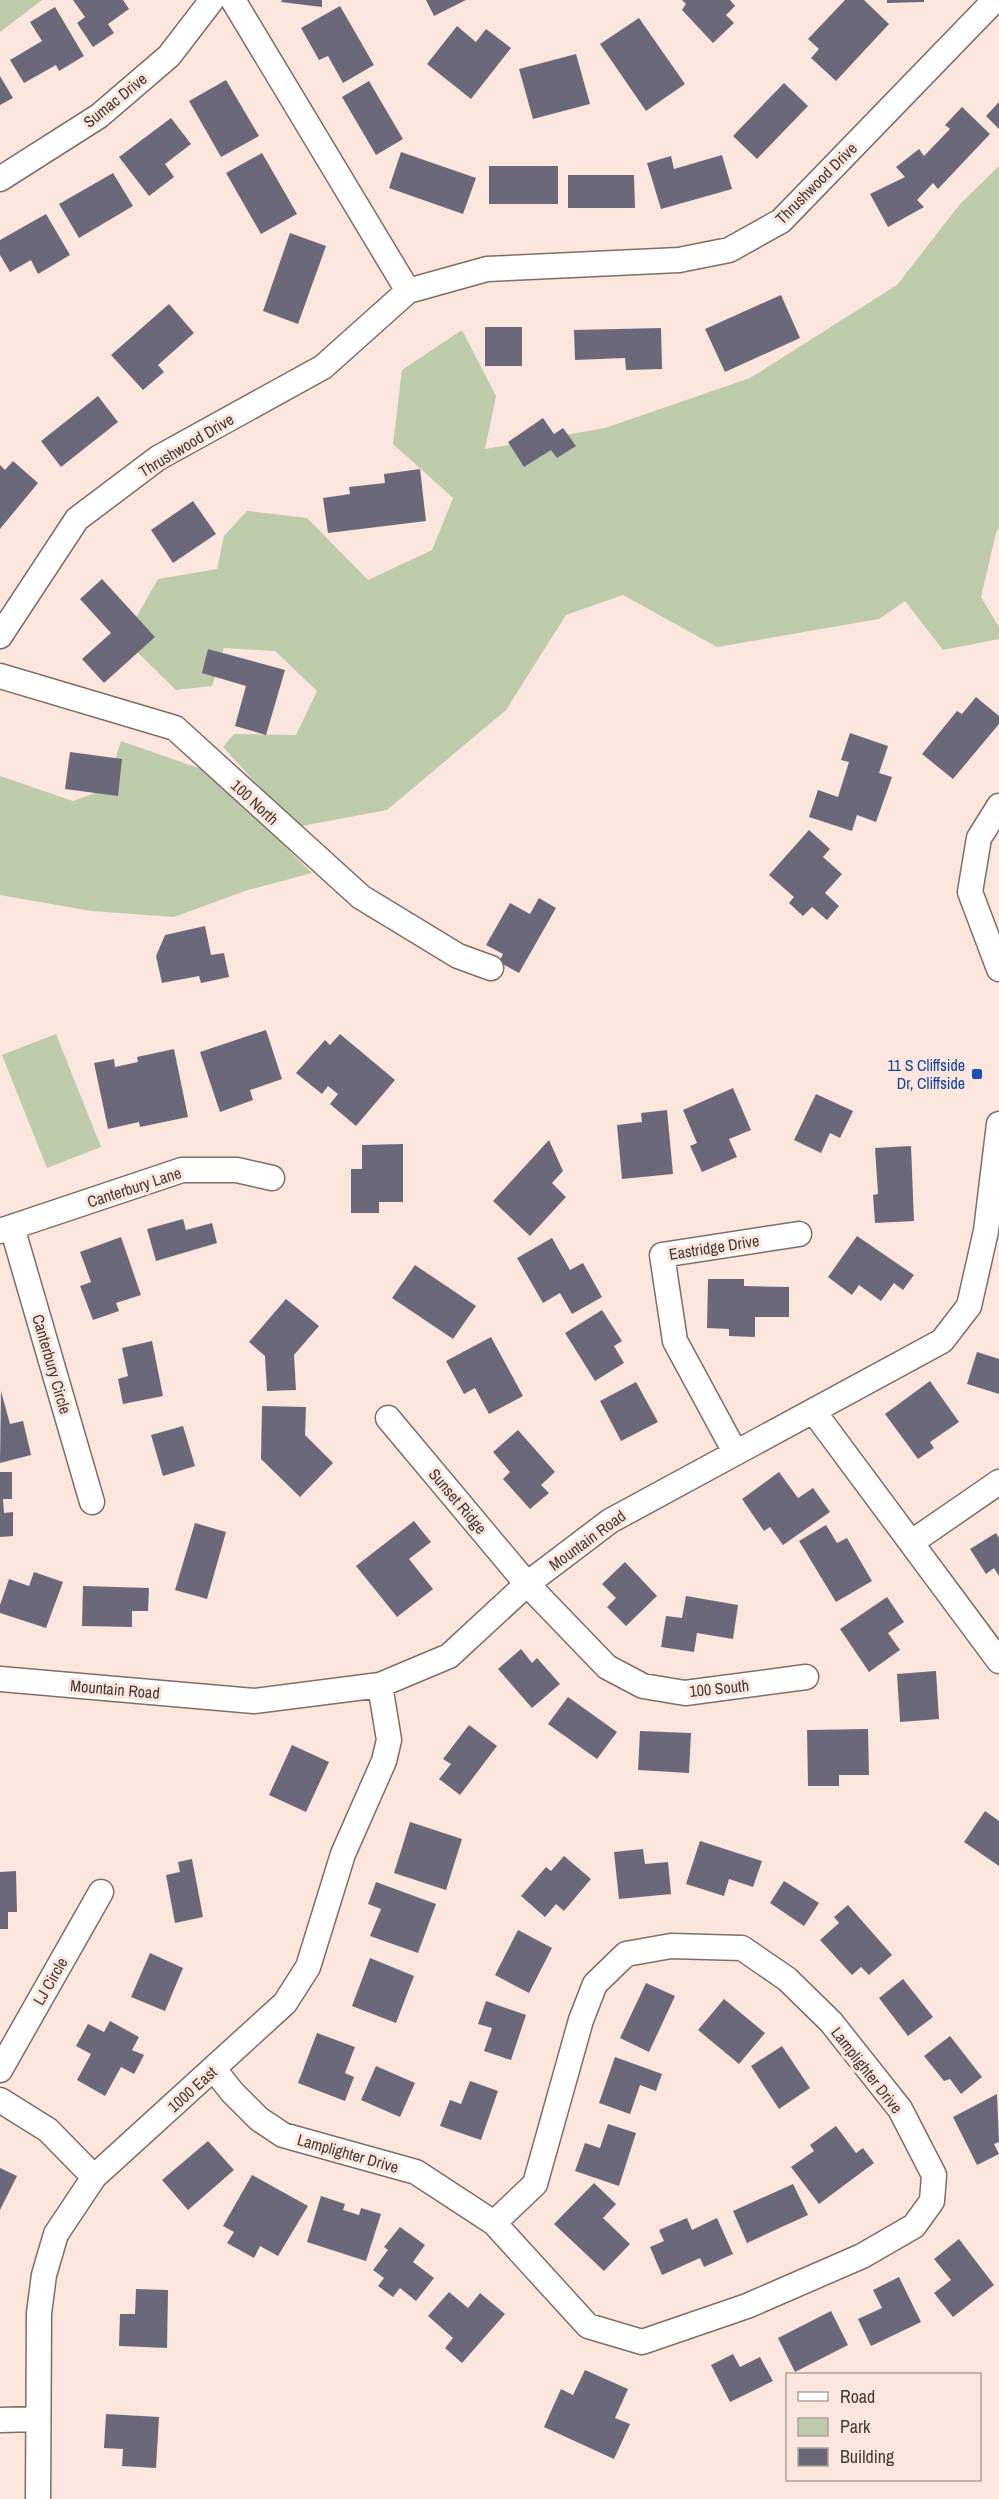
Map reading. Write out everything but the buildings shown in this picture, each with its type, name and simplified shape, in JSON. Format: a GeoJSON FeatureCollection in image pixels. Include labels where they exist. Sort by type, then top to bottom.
{"type":"FeatureCollection","features":[{"type":"Feature","properties":{"kind":"street","name":"Sumac Drive"},"geometry":{"type":"LineString","coordinates":[[0,179],[99,116],[169,56],[212,0]]}},
{"type":"Feature","properties":{"kind":"street"},"geometry":{"type":"LineString","coordinates":[[233,0],[408,291]]}},
{"type":"Feature","properties":{"kind":"street","name":"Thrushwood Drive"},"geometry":{"type":"LineString","coordinates":[[0,636],[77,519],[158,458],[323,367],[408,291],[487,269],[679,260],[729,250],[780,221],[995,0]]}},
{"type":"Feature","properties":{"kind":"street","name":"100 North"},"geometry":{"type":"LineString","coordinates":[[0,676],[175,728],[361,897],[458,956],[491,968]]}},
{"type":"Feature","properties":{"kind":"street"},"geometry":{"type":"LineString","coordinates":[[999,806],[979,838],[970,892],[999,969]]}},
{"type":"Feature","properties":{"kind":"street","name":"Mountain Road"},"geometry":{"type":"LineString","coordinates":[[0,1679],[254,1701],[380,1685],[449,1656],[527,1584],[610,1521],[942,1341],[969,1306],[992,1232],[999,1124]]}},
{"type":"Feature","properties":{"kind":"street","name":"Canterbury Lane"},"geometry":{"type":"LineString","coordinates":[[6,1229],[182,1170],[237,1170],[272,1178]]}},
{"type":"Feature","properties":{"kind":"street","name":"Canterbury Circle"},"geometry":{"type":"LineString","coordinates":[[6,1229],[92,1502]]}},
{"type":"Feature","properties":{"kind":"street","name":"Eastridge Drive"},"geometry":{"type":"LineString","coordinates":[[735,1452],[675,1341],[662,1255],[799,1234]]}},
{"type":"Feature","properties":{"kind":"street"},"geometry":{"type":"LineString","coordinates":[[814,1412],[999,1661]]}},
{"type":"Feature","properties":{"kind":"street","name":"Sunset Ridge"},"geometry":{"type":"LineString","coordinates":[[388,1418],[527,1584]]}},
{"type":"Feature","properties":{"kind":"street"},"geometry":{"type":"LineString","coordinates":[[912,1542],[999,1482]]}},
{"type":"Feature","properties":{"kind":"street","name":"100 South"},"geometry":{"type":"LineString","coordinates":[[527,1584],[607,1667],[643,1686],[685,1693],[806,1677]]}},
{"type":"Feature","properties":{"kind":"street","name":"1000 East"},"geometry":{"type":"LineString","coordinates":[[38,2499],[39,2313],[44,2274],[56,2234],[94,2177],[285,2003],[308,1967],[343,1854],[384,1761],[389,1740],[380,1685]]}},
{"type":"Feature","properties":{"kind":"street","name":"LJ Circle"},"geometry":{"type":"LineString","coordinates":[[0,2070],[101,1892]]}},
{"type":"Feature","properties":{"kind":"street","name":"Lamplighter Drive"},"geometry":{"type":"LineString","coordinates":[[214,2069],[232,2092],[259,2119],[283,2135],[416,2172],[495,2223],[588,2326],[642,2342],[747,2306],[862,2256],[914,2226],[932,2201],[934,2175],[900,2109],[831,2022],[787,1979],[742,1948],[671,1946],[626,1954],[595,1984],[580,2020],[535,2184],[495,2223]]}},
{"type":"Feature","properties":{"kind":"street"},"geometry":{"type":"LineString","coordinates":[[0,2100],[48,2130],[94,2177]]}},
{"type":"Feature","properties":{"kind":"street"},"geometry":{"type":"LineString","coordinates":[[0,2420],[38,2419]]}},
{"type":"Feature","properties":{"kind":"green space"},"geometry":{"type":"Polygon","coordinates":[[[0,0],[42,0],[0,32],[0,0]]]}},
{"type":"Feature","properties":{"kind":"green space"},"geometry":{"type":"Polygon","coordinates":[[[999,166],[999,528],[981,597],[999,627],[999,639],[943,650],[905,601],[879,619],[717,647],[623,595],[566,615],[506,710],[387,810],[296,827],[223,747],[234,734],[296,735],[317,691],[275,651],[224,648],[212,686],[176,690],[124,639],[158,579],[217,569],[224,536],[247,511],[307,518],[368,580],[432,550],[453,498],[393,444],[402,370],[462,330],[496,396],[485,449],[605,428],[750,378],[897,285],[960,204],[999,166]]]}},
{"type":"Feature","properties":{"kind":"green space"},"geometry":{"type":"Polygon","coordinates":[[[121,741],[210,772],[312,873],[248,890],[174,917],[91,911],[0,895],[0,776],[73,801],[106,789],[121,741]]]}},
{"type":"Feature","properties":{"kind":"green space"},"geometry":{"type":"Polygon","coordinates":[[[56,1034],[101,1147],[47,1168],[2,1055],[56,1034]]]}},
{"type":"Feature","properties":{"kind":"place","name":"11 S Cliffside Dr, Cliffside"},"geometry":{"type":"Point","coordinates":[977,1074]}}]}
